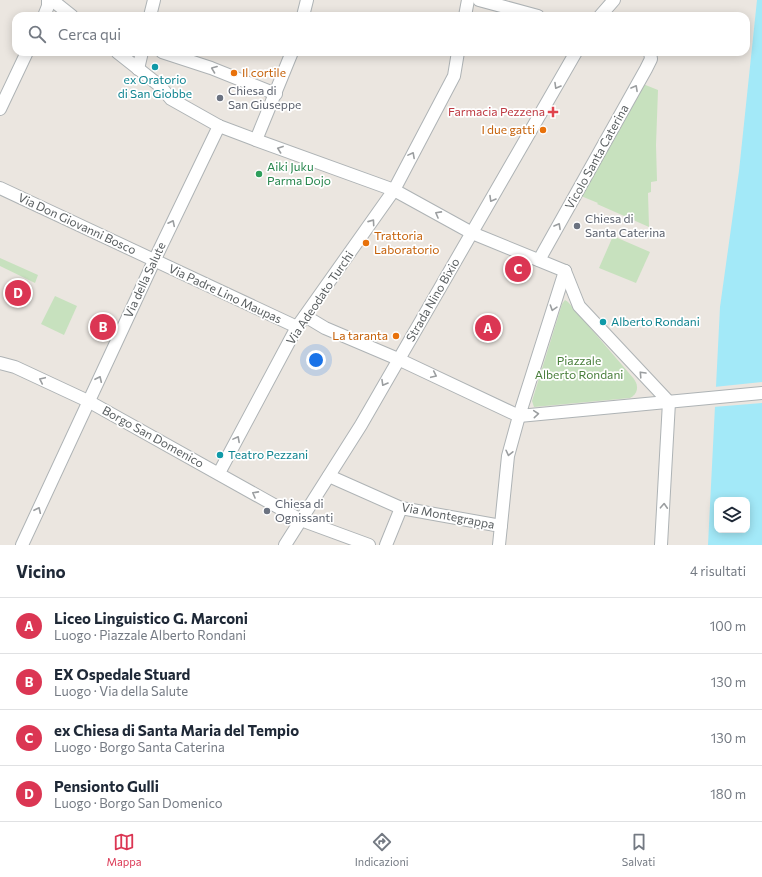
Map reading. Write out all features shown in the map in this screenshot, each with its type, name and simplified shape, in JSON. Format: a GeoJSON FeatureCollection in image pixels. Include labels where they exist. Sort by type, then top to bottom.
{"type":"FeatureCollection","features":[{"type":"Feature","properties":{"kind":"street"},"geometry":{"type":"LineString","coordinates":[[46,12],[48,0]]}},
{"type":"Feature","properties":{"kind":"street"},"geometry":{"type":"LineString","coordinates":[[52,0],[67,12]]}},
{"type":"Feature","properties":{"kind":"street"},"geometry":{"type":"LineString","coordinates":[[151,12],[154,0]]}},
{"type":"Feature","properties":{"kind":"street"},"geometry":{"type":"LineString","coordinates":[[304,12],[307,0]]}},
{"type":"Feature","properties":{"kind":"street"},"geometry":{"type":"LineString","coordinates":[[466,12],[468,0]]}},
{"type":"Feature","properties":{"kind":"street"},"geometry":{"type":"LineString","coordinates":[[479,0],[523,12]]}},
{"type":"Feature","properties":{"kind":"street"},"geometry":{"type":"LineString","coordinates":[[604,12],[614,0]]}},
{"type":"Feature","properties":{"kind":"street"},"geometry":{"type":"LineString","coordinates":[[0,109],[25,56]]}},
{"type":"Feature","properties":{"kind":"street"},"geometry":{"type":"LineString","coordinates":[[122,56],[160,86],[171,99],[219,126],[394,190],[472,233],[565,271],[579,306],[669,402],[661,545]]}},
{"type":"Feature","properties":{"kind":"street"},"geometry":{"type":"LineString","coordinates":[[138,69],[141,56]]}},
{"type":"Feature","properties":{"kind":"street"},"geometry":{"type":"LineString","coordinates":[[174,56],[211,68],[276,94]]}},
{"type":"Feature","properties":{"kind":"street"},"geometry":{"type":"LineString","coordinates":[[256,140],[290,56]]}},
{"type":"Feature","properties":{"kind":"street","name":"Via Adeodato Turchi"},"geometry":{"type":"LineString","coordinates":[[218,474],[297,327],[394,190],[454,76],[457,56]]}},
{"type":"Feature","properties":{"kind":"street","name":"Strada Nino Bixio"},"geometry":{"type":"LineString","coordinates":[[285,545],[361,425],[574,56]]}},
{"type":"Feature","properties":{"kind":"street","name":"Vicolo Santa Caterina"},"geometry":{"type":"LineString","coordinates":[[539,260],[646,69],[651,59],[651,56]]}},
{"type":"Feature","properties":{"kind":"street","name":"Via della Salute"},"geometry":{"type":"LineString","coordinates":[[22,545],[88,401],[219,126]]}},
{"type":"Feature","properties":{"kind":"street","name":"Via Don Giovanni Bosco"},"geometry":{"type":"LineString","coordinates":[[0,188],[154,261]]}},
{"type":"Feature","properties":{"kind":"street","name":"Via Padre Lino Maupas"},"geometry":{"type":"LineString","coordinates":[[154,261],[297,327]]}},
{"type":"Feature","properties":{"kind":"street"},"geometry":{"type":"LineString","coordinates":[[499,545],[508,456],[519,416],[565,271]]}},
{"type":"Feature","properties":{"kind":"street"},"geometry":{"type":"LineString","coordinates":[[304,316],[325,328],[398,359],[519,416],[762,393]]}},
{"type":"Feature","properties":{"kind":"street","name":"Borgo San Domenico"},"geometry":{"type":"LineString","coordinates":[[0,363],[15,367],[88,401],[301,520],[369,545]]}},
{"type":"Feature","properties":{"kind":"street","name":"Via Montegrappa"},"geometry":{"type":"LineString","coordinates":[[329,476],[401,508],[501,526]]}},
{"type":"Feature","properties":{"kind":"street"},"geometry":{"type":"LineString","coordinates":[[386,545],[401,508]]}},
{"type":"Feature","properties":{"kind":"green space"},"geometry":{"type":"Polygon","coordinates":[[[643,84],[658,90],[656,145],[657,181],[651,182],[651,192],[648,193],[649,227],[581,196],[643,84]]]}},
{"type":"Feature","properties":{"kind":"green space"},"geometry":{"type":"Polygon","coordinates":[[[613,236],[650,252],[636,283],[599,268],[613,236]]]}},
{"type":"Feature","properties":{"kind":"green space"},"geometry":{"type":"Polygon","coordinates":[[[0,258],[38,275],[35,283],[0,266],[0,258]]]}},
{"type":"Feature","properties":{"kind":"green space"},"geometry":{"type":"Polygon","coordinates":[[[55,296],[77,306],[64,335],[41,324],[55,296]]]}},
{"type":"Feature","properties":{"kind":"green space","name":"Piazzale Alberto Rondani"},"geometry":{"type":"Polygon","coordinates":[[[565,300],[634,379],[637,384],[637,390],[633,396],[630,398],[534,407],[532,401],[562,304],[565,300]]]}},
{"type":"Feature","properties":{"kind":"water"},"geometry":{"type":"Polygon","coordinates":[[[757,0],[762,0],[762,545],[708,545],[720,307],[739,171],[757,0]]]}},
{"type":"Feature","properties":{"kind":"pier"},"geometry":{"type":"Polygon","coordinates":[[[762,382],[762,403],[713,407],[714,387],[762,382]]]}},
{"type":"Feature","properties":{"kind":"place","name":"ex Oratorio di San Giobbe"},"geometry":{"type":"Point","coordinates":[155,67]}},
{"type":"Feature","properties":{"kind":"place","name":"Il cortile"},"geometry":{"type":"Point","coordinates":[234,73]}},
{"type":"Feature","properties":{"kind":"place","name":"Chiesa di San Giuseppe"},"geometry":{"type":"Point","coordinates":[220,98]}},
{"type":"Feature","properties":{"kind":"place","name":"Farmacia Pezzena"},"geometry":{"type":"Point","coordinates":[553,112]}},
{"type":"Feature","properties":{"kind":"place","name":"I due gatti"},"geometry":{"type":"Point","coordinates":[543,130]}},
{"type":"Feature","properties":{"kind":"place","name":"Aiki Juku Parma Dojo"},"geometry":{"type":"Point","coordinates":[259,174]}},
{"type":"Feature","properties":{"kind":"place","name":"Chiesa di Santa Caterina"},"geometry":{"type":"Point","coordinates":[577,226]}},
{"type":"Feature","properties":{"kind":"place","name":"Trattoria Laboratorio"},"geometry":{"type":"Point","coordinates":[366,243]}},
{"type":"Feature","properties":{"kind":"place","name":"ex Chiesa di Santa Maria del Tempio"},"geometry":{"type":"Point","coordinates":[518,269]}},
{"type":"Feature","properties":{"kind":"place","name":"Pensionto Gulli"},"geometry":{"type":"Point","coordinates":[18,293]}},
{"type":"Feature","properties":{"kind":"place","name":"Alberto Rondani"},"geometry":{"type":"Point","coordinates":[603,322]}},
{"type":"Feature","properties":{"kind":"place","name":"EX Ospedale Stuard"},"geometry":{"type":"Point","coordinates":[103,327]}},
{"type":"Feature","properties":{"kind":"place","name":"Liceo Linguistico G. Marconi"},"geometry":{"type":"Point","coordinates":[488,328]}},
{"type":"Feature","properties":{"kind":"place","name":"La taranta"},"geometry":{"type":"Point","coordinates":[396,336]}},
{"type":"Feature","properties":{"kind":"place","name":"Teatro Pezzani"},"geometry":{"type":"Point","coordinates":[220,455]}},
{"type":"Feature","properties":{"kind":"place","name":"Chiesa di Ognissanti"},"geometry":{"type":"Point","coordinates":[267,511]}}]}
